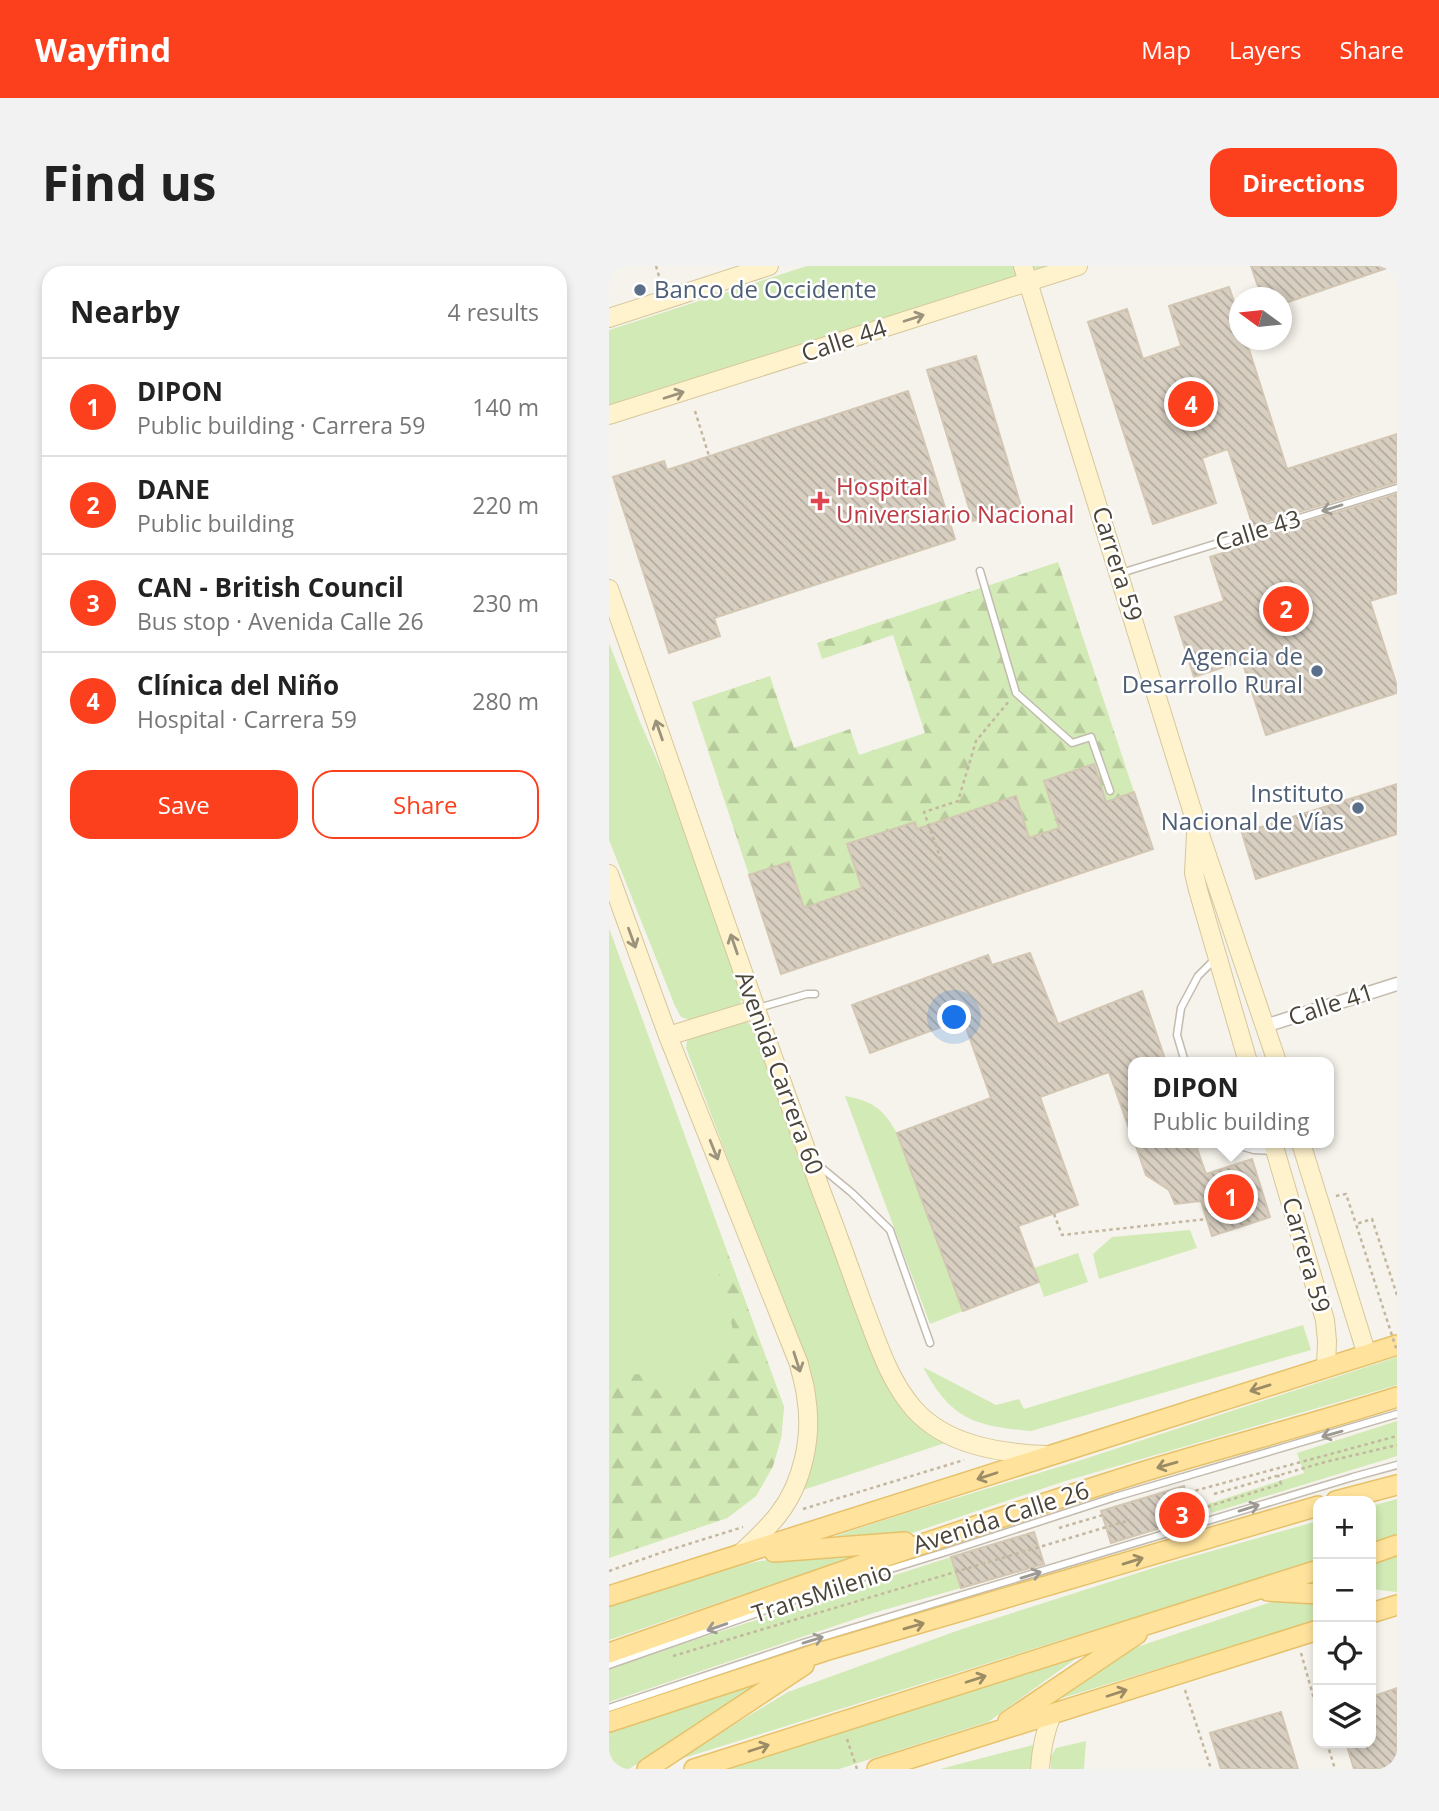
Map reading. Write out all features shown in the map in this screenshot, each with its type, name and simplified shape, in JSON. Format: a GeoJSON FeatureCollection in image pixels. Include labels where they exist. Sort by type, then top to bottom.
{"type":"FeatureCollection","features":[{"type":"Feature","properties":{"kind":"main road","name":"Avenida Calle 26"},"geometry":{"type":"LineString","coordinates":[[609,1596],[1397,1345]]}},
{"type":"Feature","properties":{"kind":"main road","name":"Avenida Calle 26"},"geometry":{"type":"LineString","coordinates":[[609,1653],[930,1540],[1144,1471],[1397,1397]]}},
{"type":"Feature","properties":{"kind":"main road"},"geometry":{"type":"LineString","coordinates":[[1355,1496],[1397,1485]]}},
{"type":"Feature","properties":{"kind":"main road"},"geometry":{"type":"LineString","coordinates":[[609,1722],[825,1651],[1313,1507]]}},
{"type":"Feature","properties":{"kind":"main road"},"geometry":{"type":"LineString","coordinates":[[740,1554],[930,1540]]}},
{"type":"Feature","properties":{"kind":"main road"},"geometry":{"type":"LineString","coordinates":[[1376,1551],[1397,1545]]}},
{"type":"Feature","properties":{"kind":"main road"},"geometry":{"type":"LineString","coordinates":[[694,1769],[1313,1572]]}},
{"type":"Feature","properties":{"kind":"main road"},"geometry":{"type":"LineString","coordinates":[[1257,1590],[1313,1594]]}},
{"type":"Feature","properties":{"kind":"main road"},"geometry":{"type":"LineString","coordinates":[[1376,1599],[1397,1602]]}},
{"type":"Feature","properties":{"kind":"main road"},"geometry":{"type":"LineString","coordinates":[[1376,1611],[1397,1602]]}},
{"type":"Feature","properties":{"kind":"main road"},"geometry":{"type":"LineString","coordinates":[[990,1733],[1155,1621]]}},
{"type":"Feature","properties":{"kind":"main road"},"geometry":{"type":"LineString","coordinates":[[877,1769],[1313,1632]]}},
{"type":"Feature","properties":{"kind":"main road"},"geometry":{"type":"LineString","coordinates":[[647,1769],[825,1651]]}},
{"type":"Feature","properties":{"kind":"street"},"geometry":{"type":"LineString","coordinates":[[609,318],[769,266]]}},
{"type":"Feature","properties":{"kind":"street","name":"Calle 44"},"geometry":{"type":"LineString","coordinates":[[609,415],[1026,274],[1078,266]]}},
{"type":"Feature","properties":{"kind":"street","name":"Carrera 59"},"geometry":{"type":"LineString","coordinates":[[1026,274],[1196,823],[1275,1057]]}},
{"type":"Feature","properties":{"kind":"street","name":"Avenida Carrera 60"},"geometry":{"type":"LineString","coordinates":[[609,589],[809,1158],[881,1354],[899,1390],[927,1421],[955,1438],[984,1448],[1016,1454],[1052,1455]]}},
{"type":"Feature","properties":{"kind":"street","name":"Carrera 59"},"geometry":{"type":"LineString","coordinates":[[1196,823],[1194,873],[1247,1057]]}},
{"type":"Feature","properties":{"kind":"street"},"geometry":{"type":"LineString","coordinates":[[609,874],[668,1036],[799,1364],[807,1398],[806,1451],[799,1478],[777,1517],[740,1554]]}},
{"type":"Feature","properties":{"kind":"street","name":"Calle 41"},"geometry":{"type":"LineString","coordinates":[[1265,1026],[1397,984]]}},
{"type":"Feature","properties":{"kind":"street"},"geometry":{"type":"LineString","coordinates":[[668,1036],[756,1009]]}},
{"type":"Feature","properties":{"kind":"street","name":"Carrera 59"},"geometry":{"type":"LineString","coordinates":[[1274,1148],[1325,1320],[1326,1368]]}},
{"type":"Feature","properties":{"kind":"street","name":"Carrera 59"},"geometry":{"type":"LineString","coordinates":[[1303,1148],[1367,1355]]}},
{"type":"Feature","properties":{"kind":"street"},"geometry":{"type":"LineString","coordinates":[[1040,1769],[1043,1741],[1052,1714]]}},
{"type":"Feature","properties":{"kind":"lane","name":"Calle 43"},"geometry":{"type":"LineString","coordinates":[[1119,574],[1397,488]]}},
{"type":"Feature","properties":{"kind":"lane"},"geometry":{"type":"LineString","coordinates":[[980,571],[1016,693],[1072,744],[1091,737],[1110,791]]}},
{"type":"Feature","properties":{"kind":"lane"},"geometry":{"type":"LineString","coordinates":[[1184,1057],[1177,1035],[1181,1008],[1198,976],[1217,957]]}},
{"type":"Feature","properties":{"kind":"lane"},"geometry":{"type":"LineString","coordinates":[[756,1009],[815,994]]}},
{"type":"Feature","properties":{"kind":"lane"},"geometry":{"type":"LineString","coordinates":[[1247,1148],[1267,1148]]}},
{"type":"Feature","properties":{"kind":"lane"},"geometry":{"type":"LineString","coordinates":[[809,1158],[852,1193],[890,1230],[930,1343]]}},
{"type":"Feature","properties":{"kind":"lane","name":"TransMilenio"},"geometry":{"type":"LineString","coordinates":[[609,1665],[826,1589],[1115,1497],[1397,1414]]}},
{"type":"Feature","properties":{"kind":"lane","name":"TransMilenio"},"geometry":{"type":"LineString","coordinates":[[609,1708],[803,1643],[1397,1465]]}},
{"type":"Feature","properties":{"kind":"path"},"geometry":{"type":"LineString","coordinates":[[656,266],[663,286]]}},
{"type":"Feature","properties":{"kind":"path"},"geometry":{"type":"LineString","coordinates":[[695,411],[709,456]]}},
{"type":"Feature","properties":{"kind":"path"},"geometry":{"type":"LineString","coordinates":[[940,860],[924,812],[958,801],[975,741],[1016,693]]}},
{"type":"Feature","properties":{"kind":"path"},"geometry":{"type":"LineString","coordinates":[[1346,1194],[1397,1351]]}},
{"type":"Feature","properties":{"kind":"path"},"geometry":{"type":"LineString","coordinates":[[1054,1214],[1062,1235],[1207,1219]]}},
{"type":"Feature","properties":{"kind":"path"},"geometry":{"type":"LineString","coordinates":[[1356,1224],[1372,1219],[1397,1295]]}},
{"type":"Feature","properties":{"kind":"path"},"geometry":{"type":"LineString","coordinates":[[1278,1475],[1281,1484],[1200,1509],[1195,1491],[1203,1488],[1397,1436]]}},
{"type":"Feature","properties":{"kind":"path"},"geometry":{"type":"LineString","coordinates":[[1214,1494],[1397,1445]]}},
{"type":"Feature","properties":{"kind":"path"},"geometry":{"type":"LineString","coordinates":[[777,1517],[998,1450]]}},
{"type":"Feature","properties":{"kind":"path"},"geometry":{"type":"LineString","coordinates":[[1178,1509],[1198,1503]]}},
{"type":"Feature","properties":{"kind":"path"},"geometry":{"type":"LineString","coordinates":[[1058,1529],[1103,1515]]}},
{"type":"Feature","properties":{"kind":"path"},"geometry":{"type":"LineString","coordinates":[[667,1658],[1130,1520]]}},
{"type":"Feature","properties":{"kind":"path"},"geometry":{"type":"LineString","coordinates":[[609,1571],[746,1526]]}},
{"type":"Feature","properties":{"kind":"path"},"geometry":{"type":"LineString","coordinates":[[1296,1637],[1313,1696]]}},
{"type":"Feature","properties":{"kind":"path"},"geometry":{"type":"LineString","coordinates":[[1180,1673],[1211,1769]]}},
{"type":"Feature","properties":{"kind":"path"},"geometry":{"type":"LineString","coordinates":[[842,1721],[857,1769]]}},
{"type":"Feature","properties":{"kind":"path"},"geometry":{"type":"LineString","coordinates":[[1329,1748],[1335,1769]]}},
{"type":"Feature","properties":{"kind":"green space"},"geometry":{"type":"Polygon","coordinates":[[[807,266],[1047,266],[609,405],[609,330],[807,266]]]}},
{"type":"Feature","properties":{"kind":"green space"},"geometry":{"type":"Polygon","coordinates":[[[1058,562],[1134,792],[1106,802],[1094,765],[1059,828],[1029,838],[1015,796],[938,822],[950,857],[929,864],[915,822],[848,844],[862,888],[804,908],[789,862],[749,875],[692,702],[770,676],[794,748],[850,729],[859,755],[925,733],[893,635],[822,659],[817,643],[1058,562]]]}},
{"type":"Feature","properties":{"kind":"green space"},"geometry":{"type":"Polygon","coordinates":[[[609,643],[673,796],[743,997],[739,1005],[733,1008],[692,1021],[681,1017],[675,1006],[609,840],[609,643]]]}},
{"type":"Feature","properties":{"kind":"green space"},"geometry":{"type":"Polygon","coordinates":[[[609,928],[784,1407],[781,1438],[773,1466],[756,1496],[727,1518],[609,1558],[609,928]]]}},
{"type":"Feature","properties":{"kind":"green space"},"geometry":{"type":"Polygon","coordinates":[[[747,1022],[756,1034],[871,1353],[887,1384],[948,1442],[803,1490],[809,1471],[811,1378],[686,1048],[687,1039],[700,1033],[724,1025],[747,1022]]]}},
{"type":"Feature","properties":{"kind":"green space"},"geometry":{"type":"Polygon","coordinates":[[[845,1096],[876,1107],[897,1133],[963,1311],[930,1324],[845,1096]]]}},
{"type":"Feature","properties":{"kind":"green space"},"geometry":{"type":"Polygon","coordinates":[[[1190,1230],[1197,1248],[1099,1279],[1093,1254],[1112,1237],[1190,1230]]]}},
{"type":"Feature","properties":{"kind":"green space"},"geometry":{"type":"Polygon","coordinates":[[[1078,1253],[1088,1282],[1044,1297],[1034,1268],[1078,1253]]]}},
{"type":"Feature","properties":{"kind":"green space"},"geometry":{"type":"Polygon","coordinates":[[[728,1254],[784,1407],[781,1438],[773,1466],[756,1496],[727,1518],[609,1558],[609,1365],[615,1376],[640,1374],[671,1401],[687,1390],[695,1374],[706,1363],[728,1356],[733,1344],[733,1329],[728,1300],[719,1274],[728,1254]]]}},
{"type":"Feature","properties":{"kind":"green space"},"geometry":{"type":"Polygon","coordinates":[[[1303,1325],[1311,1350],[1031,1431],[994,1426],[966,1417],[944,1398],[923,1367],[996,1405],[1019,1399],[1024,1409],[1303,1325]]]}},
{"type":"Feature","properties":{"kind":"green space"},"geometry":{"type":"Polygon","coordinates":[[[1397,1357],[1397,1385],[1062,1482],[906,1535],[835,1536],[1075,1462],[1397,1357]]]}},
{"type":"Feature","properties":{"kind":"green space"},"geometry":{"type":"Polygon","coordinates":[[[1397,1421],[1397,1456],[1211,1513],[1208,1504],[1304,1473],[1297,1453],[1397,1421]]]}},
{"type":"Feature","properties":{"kind":"green space"},"geometry":{"type":"Polygon","coordinates":[[[1397,1499],[1397,1535],[1376,1541],[1376,1505],[1397,1499]]]}},
{"type":"Feature","properties":{"kind":"green space"},"geometry":{"type":"Polygon","coordinates":[[[1313,1522],[1313,1562],[674,1761],[788,1692],[962,1629],[1166,1564],[1313,1522]]]}},
{"type":"Feature","properties":{"kind":"green space"},"geometry":{"type":"Polygon","coordinates":[[[803,1554],[855,1556],[609,1640],[609,1607],[669,1586],[750,1563],[803,1554]]]}},
{"type":"Feature","properties":{"kind":"green space"},"geometry":{"type":"Polygon","coordinates":[[[1397,1556],[1397,1592],[1376,1590],[1376,1562],[1397,1556]]]}},
{"type":"Feature","properties":{"kind":"green space"},"geometry":{"type":"Polygon","coordinates":[[[951,1557],[961,1588],[873,1613],[609,1702],[609,1669],[951,1557]]]}},
{"type":"Feature","properties":{"kind":"green space"},"geometry":{"type":"Polygon","coordinates":[[[1280,1599],[1313,1602],[1313,1622],[1049,1702],[1128,1650],[1280,1599]]]}},
{"type":"Feature","properties":{"kind":"green space"},"geometry":{"type":"Polygon","coordinates":[[[1085,1652],[988,1722],[839,1769],[729,1769],[1085,1652]]]}},
{"type":"Feature","properties":{"kind":"green space"},"geometry":{"type":"Polygon","coordinates":[[[763,1681],[629,1769],[609,1769],[609,1730],[763,1681]]]}},
{"type":"Feature","properties":{"kind":"green space"},"geometry":{"type":"Polygon","coordinates":[[[1086,1741],[1084,1769],[1051,1769],[1051,1756],[1056,1748],[1086,1741]]]}},
{"type":"Feature","properties":{"kind":"green space"},"geometry":{"type":"Polygon","coordinates":[[[1033,1745],[1033,1769],[940,1769],[1033,1745]]]}},
{"type":"Feature","properties":{"kind":"building"},"geometry":{"type":"Polygon","coordinates":[[[1251,266],[1387,266],[1292,301],[1292,287],[1258,287],[1251,266]]]}},
{"type":"Feature","properties":{"kind":"building"},"geometry":{"type":"Polygon","coordinates":[[[1229,287],[1229,350],[1249,350],[1287,469],[1397,434],[1397,482],[1253,526],[1228,449],[1202,458],[1216,503],[1153,524],[1088,322],[1127,309],[1143,359],[1181,346],[1169,306],[1229,287]]]}},
{"type":"Feature","properties":{"kind":"building"},"geometry":{"type":"Polygon","coordinates":[[[976,356],[1021,506],[973,521],[927,370],[976,356]]]}},
{"type":"Feature","properties":{"kind":"building","name":"Hospital Universiario Nacional"},"geometry":{"type":"Polygon","coordinates":[[[908,391],[955,539],[714,618],[720,636],[669,653],[613,477],[664,461],[667,470],[908,391]]]}},
{"type":"Feature","properties":{"kind":"building"},"geometry":{"type":"Polygon","coordinates":[[[1397,494],[1397,593],[1370,601],[1397,693],[1266,735],[1242,661],[1194,677],[1175,617],[1224,601],[1210,557],[1258,542],[1257,537],[1397,494]]]}},
{"type":"Feature","properties":{"kind":"building"},"geometry":{"type":"Polygon","coordinates":[[[1094,764],[1106,802],[1134,792],[1153,849],[781,974],[749,875],[789,862],[804,908],[862,888],[847,844],[915,822],[917,829],[1016,796],[1029,838],[1059,828],[1044,781],[1094,764]]]}},
{"type":"Feature","properties":{"kind":"building","name":"Instituto Nacional de Vías"},"geometry":{"type":"Polygon","coordinates":[[[1397,784],[1397,834],[1256,879],[1242,833],[1397,784]]]}},
{"type":"Feature","properties":{"kind":"building"},"geometry":{"type":"Polygon","coordinates":[[[1030,953],[1058,1024],[1142,991],[1164,1057],[1128,1057],[1128,1126],[1109,1072],[1040,1097],[1078,1205],[1018,1226],[1039,1282],[963,1311],[897,1133],[991,1098],[963,1019],[870,1053],[852,1005],[988,955],[992,965],[1030,953]]]}},
{"type":"Feature","properties":{"kind":"building"},"geometry":{"type":"Polygon","coordinates":[[[1137,1148],[1197,1148],[1206,1174],[1252,1159],[1270,1217],[1212,1236],[1201,1201],[1175,1204],[1169,1190],[1146,1175],[1137,1148]]]}},
{"type":"Feature","properties":{"kind":"building"},"geometry":{"type":"Polygon","coordinates":[[[1184,1486],[1193,1518],[1111,1543],[1101,1511],[1184,1486]]]}},
{"type":"Feature","properties":{"kind":"building"},"geometry":{"type":"Polygon","coordinates":[[[1034,1532],[1044,1564],[961,1588],[951,1557],[1034,1532]]]}},
{"type":"Feature","properties":{"kind":"building"},"geometry":{"type":"Polygon","coordinates":[[[1397,1688],[1397,1769],[1354,1769],[1348,1748],[1376,1748],[1376,1695],[1397,1688]]]}},
{"type":"Feature","properties":{"kind":"building"},"geometry":{"type":"Polygon","coordinates":[[[1281,1712],[1298,1769],[1221,1769],[1210,1733],[1281,1712]]]}},
{"type":"Feature","properties":{"kind":"place","name":"Banco de Occidente"},"geometry":{"type":"Point","coordinates":[640,290]}},
{"type":"Feature","properties":{"kind":"place","name":"Clínica del Niño"},"geometry":{"type":"Point","coordinates":[1191,404]}},
{"type":"Feature","properties":{"kind":"place","name":"Hospital Universiario Nacional"},"geometry":{"type":"Point","coordinates":[820,501]}},
{"type":"Feature","properties":{"kind":"place","name":"DANE"},"geometry":{"type":"Point","coordinates":[1286,609]}},
{"type":"Feature","properties":{"kind":"place","name":"Agencia de Desarrollo Rural"},"geometry":{"type":"Point","coordinates":[1317,671]}},
{"type":"Feature","properties":{"kind":"place","name":"Instituto Nacional de Vías"},"geometry":{"type":"Point","coordinates":[1358,808]}},
{"type":"Feature","properties":{"kind":"place","name":"DIPON"},"geometry":{"type":"Point","coordinates":[1231,1197]}},
{"type":"Feature","properties":{"kind":"place","name":"CAN - British Council"},"geometry":{"type":"Point","coordinates":[1182,1515]}}]}
